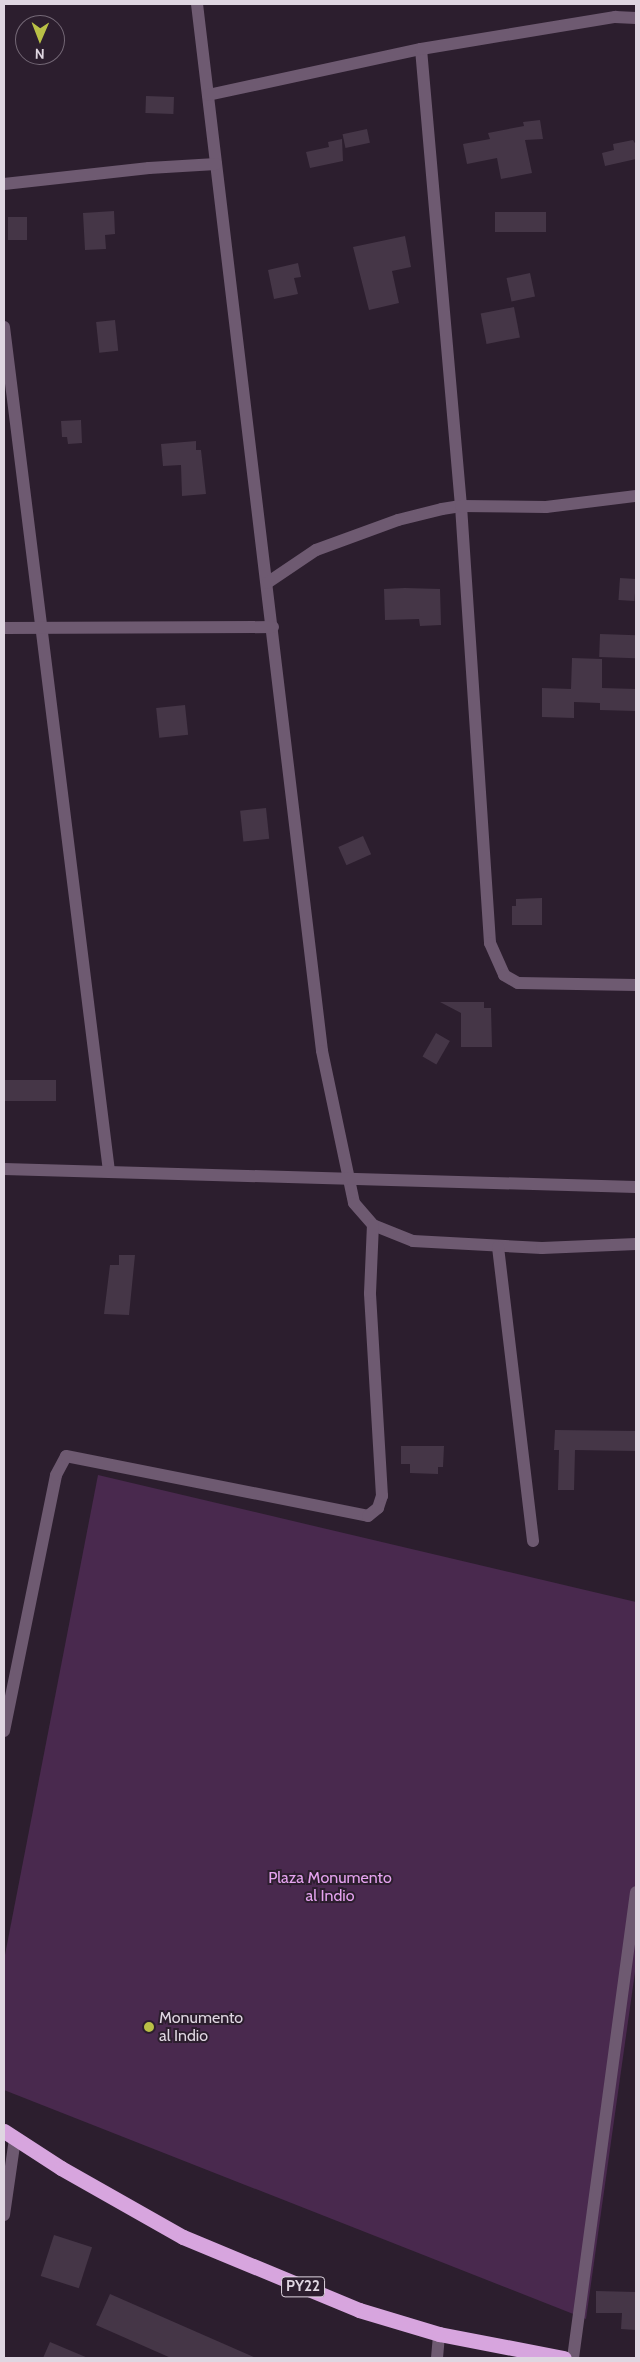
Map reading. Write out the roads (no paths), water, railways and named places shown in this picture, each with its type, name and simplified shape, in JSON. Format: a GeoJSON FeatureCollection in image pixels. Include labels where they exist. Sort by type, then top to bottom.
{"type":"FeatureCollection","features":[{"type":"Feature","properties":{"kind":"highway","name":"PY22"},"geometry":{"type":"LineString","coordinates":[[9,2135],[183,2237],[359,2310],[439,2334],[564,2358]]}},
{"type":"Feature","properties":{"kind":"street"},"geometry":{"type":"LineString","coordinates":[[197,4],[322,1051],[351,1181],[354,1203],[373,1226],[412,1241],[498,1247],[636,1244]]}},
{"type":"Feature","properties":{"kind":"street"},"geometry":{"type":"LineString","coordinates":[[208,95],[421,49],[615,17],[636,18]]}},
{"type":"Feature","properties":{"kind":"street"},"geometry":{"type":"LineString","coordinates":[[421,49],[462,506],[490,943],[504,975],[518,983],[559,982],[636,985]]}},
{"type":"Feature","properties":{"kind":"street"},"geometry":{"type":"LineString","coordinates":[[4,184],[149,168],[216,164]]}},
{"type":"Feature","properties":{"kind":"street"},"geometry":{"type":"LineString","coordinates":[[4,327],[109,1170]]}},
{"type":"Feature","properties":{"kind":"street"},"geometry":{"type":"LineString","coordinates":[[267,583],[316,550],[398,520],[462,506],[546,506],[636,496]]}},
{"type":"Feature","properties":{"kind":"street"},"geometry":{"type":"LineString","coordinates":[[4,628],[272,627]]}},
{"type":"Feature","properties":{"kind":"street"},"geometry":{"type":"LineString","coordinates":[[4,1169],[109,1170],[351,1181],[636,1187]]}},
{"type":"Feature","properties":{"kind":"street"},"geometry":{"type":"LineString","coordinates":[[4,1731],[56,1475],[66,1456],[368,1516],[378,1508],[382,1496],[370,1293],[373,1226]]}},
{"type":"Feature","properties":{"kind":"street"},"geometry":{"type":"LineString","coordinates":[[498,1247],[533,1541]]}},
{"type":"Feature","properties":{"kind":"street"},"geometry":{"type":"LineString","coordinates":[[573,2358],[636,1892]]}},
{"type":"Feature","properties":{"kind":"street"},"geometry":{"type":"LineString","coordinates":[[4,2215],[9,2135]]}},
{"type":"Feature","properties":{"kind":"street"},"geometry":{"type":"LineString","coordinates":[[436,2358],[439,2334]]}},
{"type":"Feature","properties":{"kind":"place","name":"Monumento al Indio"},"geometry":{"type":"Point","coordinates":[149,2027]}},
{"type":"Feature","properties":{"kind":"park label","name":"Plaza Monumento al Indio"},"geometry":{"type":"Point","coordinates":[330,1887]}}]}
